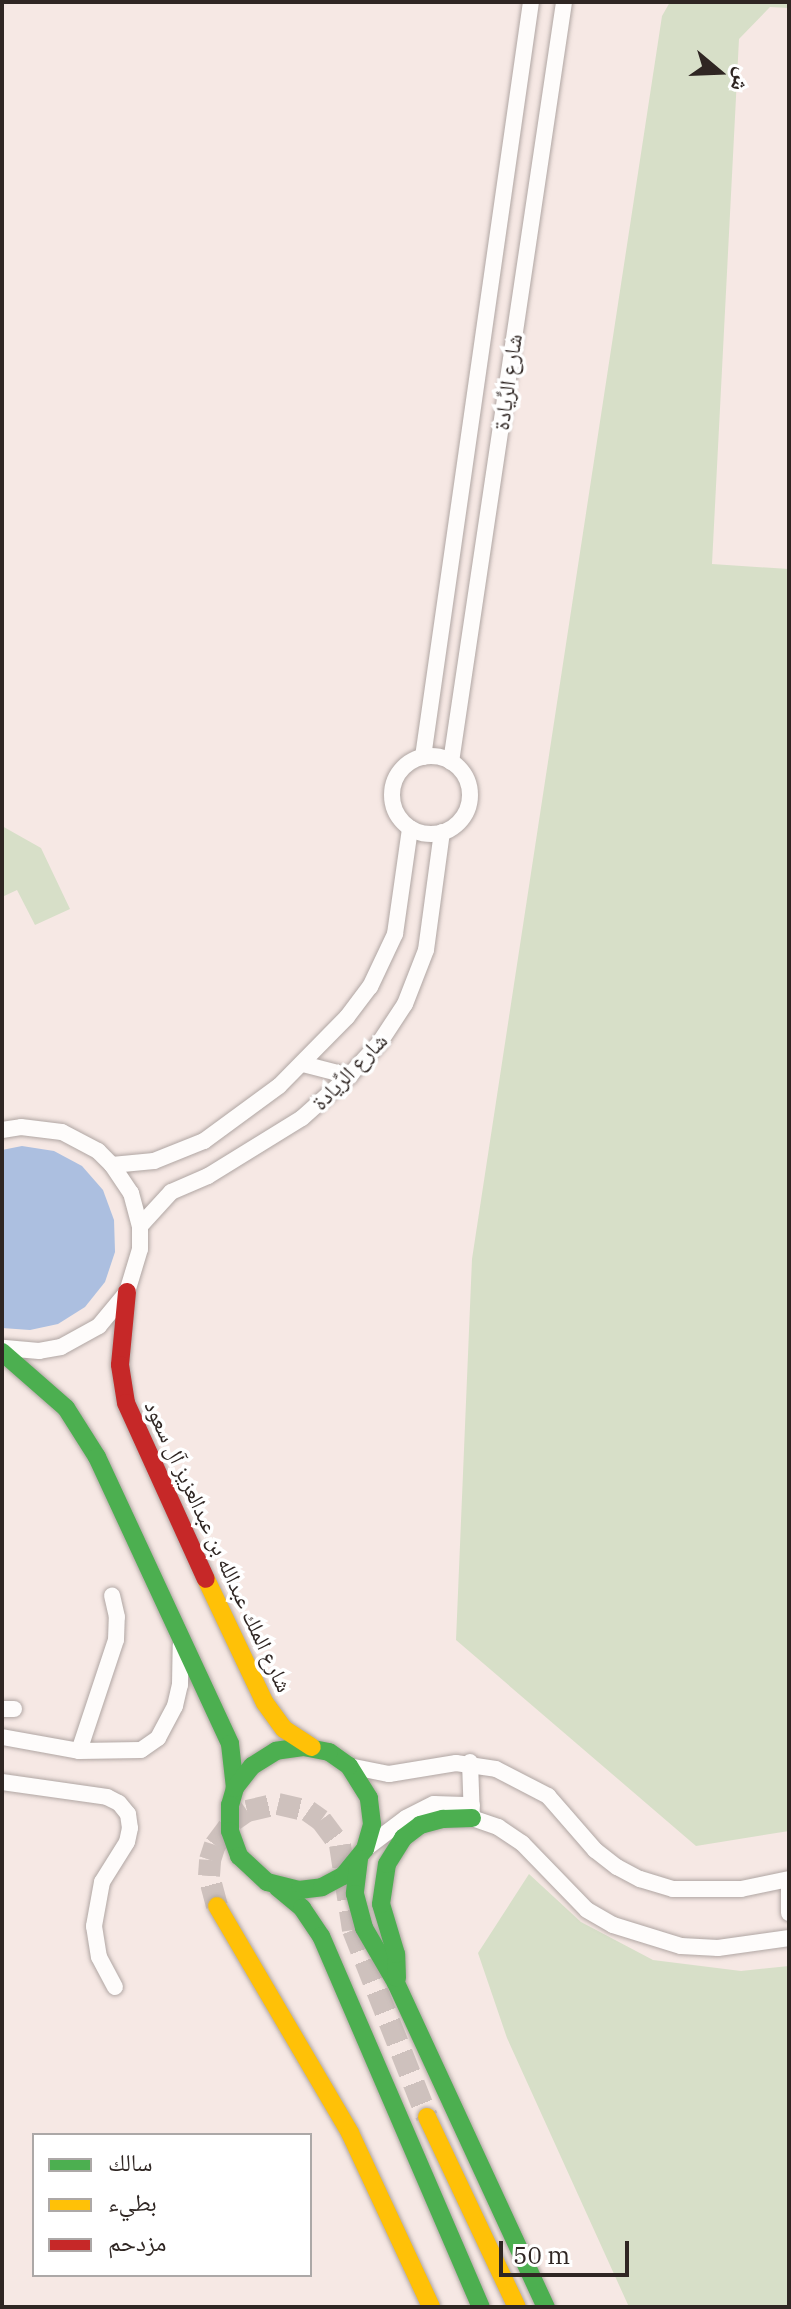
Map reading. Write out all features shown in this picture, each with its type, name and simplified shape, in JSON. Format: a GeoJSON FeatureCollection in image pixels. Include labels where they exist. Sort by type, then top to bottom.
{"type":"FeatureCollection","features":[{"type":"Feature","properties":{"kind":"street","name":"شارع الرِّيادة"},"geometry":{"type":"LineString","coordinates":[[423,757],[531,2]]}},
{"type":"Feature","properties":{"kind":"street","name":"شارع الرِّيادة"},"geometry":{"type":"LineString","coordinates":[[451,762],[564,2]]}},
{"type":"Feature","properties":{"kind":"street"},"geometry":{"type":"LineString","coordinates":[[423,757],[451,762],[465,776],[470,795],[459,822],[442,832],[426,834],[410,828],[394,809],[392,788],[401,770],[423,757]]}},
{"type":"Feature","properties":{"kind":"street","name":"شارع الرِّيادة"},"geometry":{"type":"LineString","coordinates":[[112,1165],[154,1161],[195,1146],[247,1111],[303,1064],[359,1003],[388,954],[399,913],[410,828]]}},
{"type":"Feature","properties":{"kind":"street","name":"شارع الرِّيادة"},"geometry":{"type":"LineString","coordinates":[[140,1226],[171,1192],[208,1176],[279,1134],[349,1076],[396,1020],[416,978],[430,930],[442,832]]}},
{"type":"Feature","properties":{"kind":"street"},"geometry":{"type":"LineString","coordinates":[[303,1064],[349,1076]]}},
{"type":"Feature","properties":{"kind":"street"},"geometry":{"type":"LineString","coordinates":[[2,1130],[32,1127],[62,1132],[98,1151],[131,1193],[140,1226],[140,1249],[127,1292],[115,1311],[81,1339],[39,1351],[2,1350]]}},
{"type":"Feature","properties":{"kind":"street","name":"شارع الملك عبدالله بن عبدالعزيز آل سعود"},"geometry":{"type":"LineString","coordinates":[[127,1292],[120,1365],[126,1403],[139,1437],[265,1703],[284,1729],[317,1748]]}},
{"type":"Feature","properties":{"kind":"street"},"geometry":{"type":"LineString","coordinates":[[2,1350],[53,1393],[79,1425],[230,1744],[235,1788],[229,1818],[233,1844],[247,1866],[302,1908],[321,1936],[481,2307]]}},
{"type":"Feature","properties":{"kind":"street"},"geometry":{"type":"LineString","coordinates":[[79,1751],[116,1640],[117,1617],[112,1596]]}},
{"type":"Feature","properties":{"kind":"street"},"geometry":{"type":"LineString","coordinates":[[2,1737],[79,1751],[141,1750],[158,1738],[169,1721],[180,1685],[181,1641]]}},
{"type":"Feature","properties":{"kind":"street"},"geometry":{"type":"LineString","coordinates":[[235,1788],[252,1766],[276,1751],[317,1748],[349,1766],[389,1774],[470,1762],[496,1769],[548,1796],[595,1850],[640,1879],[673,1889],[706,1892],[741,1889],[789,1879]]}},
{"type":"Feature","properties":{"kind":"street"},"geometry":{"type":"LineString","coordinates":[[470,1762],[472,1812]]}},
{"type":"Feature","properties":{"kind":"street"},"geometry":{"type":"LineString","coordinates":[[349,1766],[364,1786],[371,1811],[355,1885],[358,1912],[396,1983],[546,2307]]}},
{"type":"Feature","properties":{"kind":"street"},"geometry":{"type":"LineString","coordinates":[[2,1782],[107,1797],[119,1803],[128,1814],[130,1828],[127,1842],[102,1882],[94,1926],[98,1954],[115,1987]]}},
{"type":"Feature","properties":{"kind":"street"},"geometry":{"type":"LineString","coordinates":[[276,1886],[299,1890],[322,1887],[343,1876],[362,1854],[406,1818],[434,1804],[472,1812],[498,1827],[522,1843],[587,1910],[646,1938],[681,1946],[718,1948],[789,1938]]}},
{"type":"Feature","properties":{"kind":"street"},"geometry":{"type":"LineString","coordinates":[[396,1983],[396,1954],[381,1904],[387,1864],[397,1846],[418,1826],[472,1812]]}},
{"type":"Feature","properties":{"kind":"street"},"geometry":{"type":"LineString","coordinates":[[789,1887],[789,1913]]}},
{"type":"Feature","properties":{"kind":"street"},"geometry":{"type":"LineString","coordinates":[[217,1906],[350,2133],[431,2307]]}},
{"type":"Feature","properties":{"kind":"street"},"geometry":{"type":"LineString","coordinates":[[427,2117],[517,2307]]}},
{"type":"Feature","properties":{"kind":"green space"},"geometry":{"type":"Polygon","coordinates":[[[670,2],[789,2],[789,8],[770,7],[739,39],[712,564],[789,569],[789,1831],[696,1846],[456,1640],[472,1259],[662,16],[670,2]]]}},
{"type":"Feature","properties":{"kind":"green space"},"geometry":{"type":"Polygon","coordinates":[[[2,826],[41,848],[70,909],[35,925],[17,890],[2,897],[2,826]]]}},
{"type":"Feature","properties":{"kind":"green space"},"geometry":{"type":"Polygon","coordinates":[[[529,1874],[581,1922],[653,1960],[741,1971],[789,1966],[789,2307],[629,2307],[507,2038],[478,1953],[529,1874]]]}},
{"type":"Feature","properties":{"kind":"water"},"geometry":{"type":"Polygon","coordinates":[[[22,1146],[54,1151],[82,1166],[103,1190],[114,1220],[115,1252],[105,1282],[85,1307],[58,1324],[30,1330],[2,1328],[2,1150],[22,1146]]]}},
{"type":"Feature","properties":{"kind":"tunnel"},"geometry":{"type":"LineString","coordinates":[[217,1906],[209,1876],[210,1860],[215,1845],[234,1820],[247,1811],[278,1804],[308,1811],[321,1820],[340,1845],[353,1930],[427,2117]]}},
{"type":"Feature","properties":{"kind":"traffic: fast"},"geometry":{"type":"LineString","coordinates":[[2,1352],[66,1408],[97,1457],[230,1744],[235,1788],[230,1805],[230,1831],[239,1856],[267,1882],[299,1890],[322,1887],[343,1876],[365,1849],[372,1824],[369,1798],[349,1766],[329,1752],[303,1747],[276,1751],[252,1766],[235,1788]]}},
{"type":"Feature","properties":{"kind":"traffic: fast"},"geometry":{"type":"LineString","coordinates":[[397,1978],[396,1954],[381,1904],[387,1864],[403,1838],[420,1825],[443,1819],[472,1818]]}},
{"type":"Feature","properties":{"kind":"traffic: fast"},"geometry":{"type":"LineString","coordinates":[[359,1859],[355,1894],[364,1928],[396,1983],[546,2307]]}},
{"type":"Feature","properties":{"kind":"traffic: fast"},"geometry":{"type":"LineString","coordinates":[[277,1887],[302,1908],[321,1936],[481,2307]]}},
{"type":"Feature","properties":{"kind":"traffic: slow"},"geometry":{"type":"LineString","coordinates":[[206,1579],[265,1703],[284,1729],[312,1747]]}},
{"type":"Feature","properties":{"kind":"traffic: slow"},"geometry":{"type":"LineString","coordinates":[[217,1906],[350,2133],[431,2307]]}},
{"type":"Feature","properties":{"kind":"traffic: slow"},"geometry":{"type":"LineString","coordinates":[[427,2117],[517,2307]]}},
{"type":"Feature","properties":{"kind":"traffic: jam"},"geometry":{"type":"LineString","coordinates":[[127,1292],[120,1365],[126,1403],[206,1579]]}}]}
